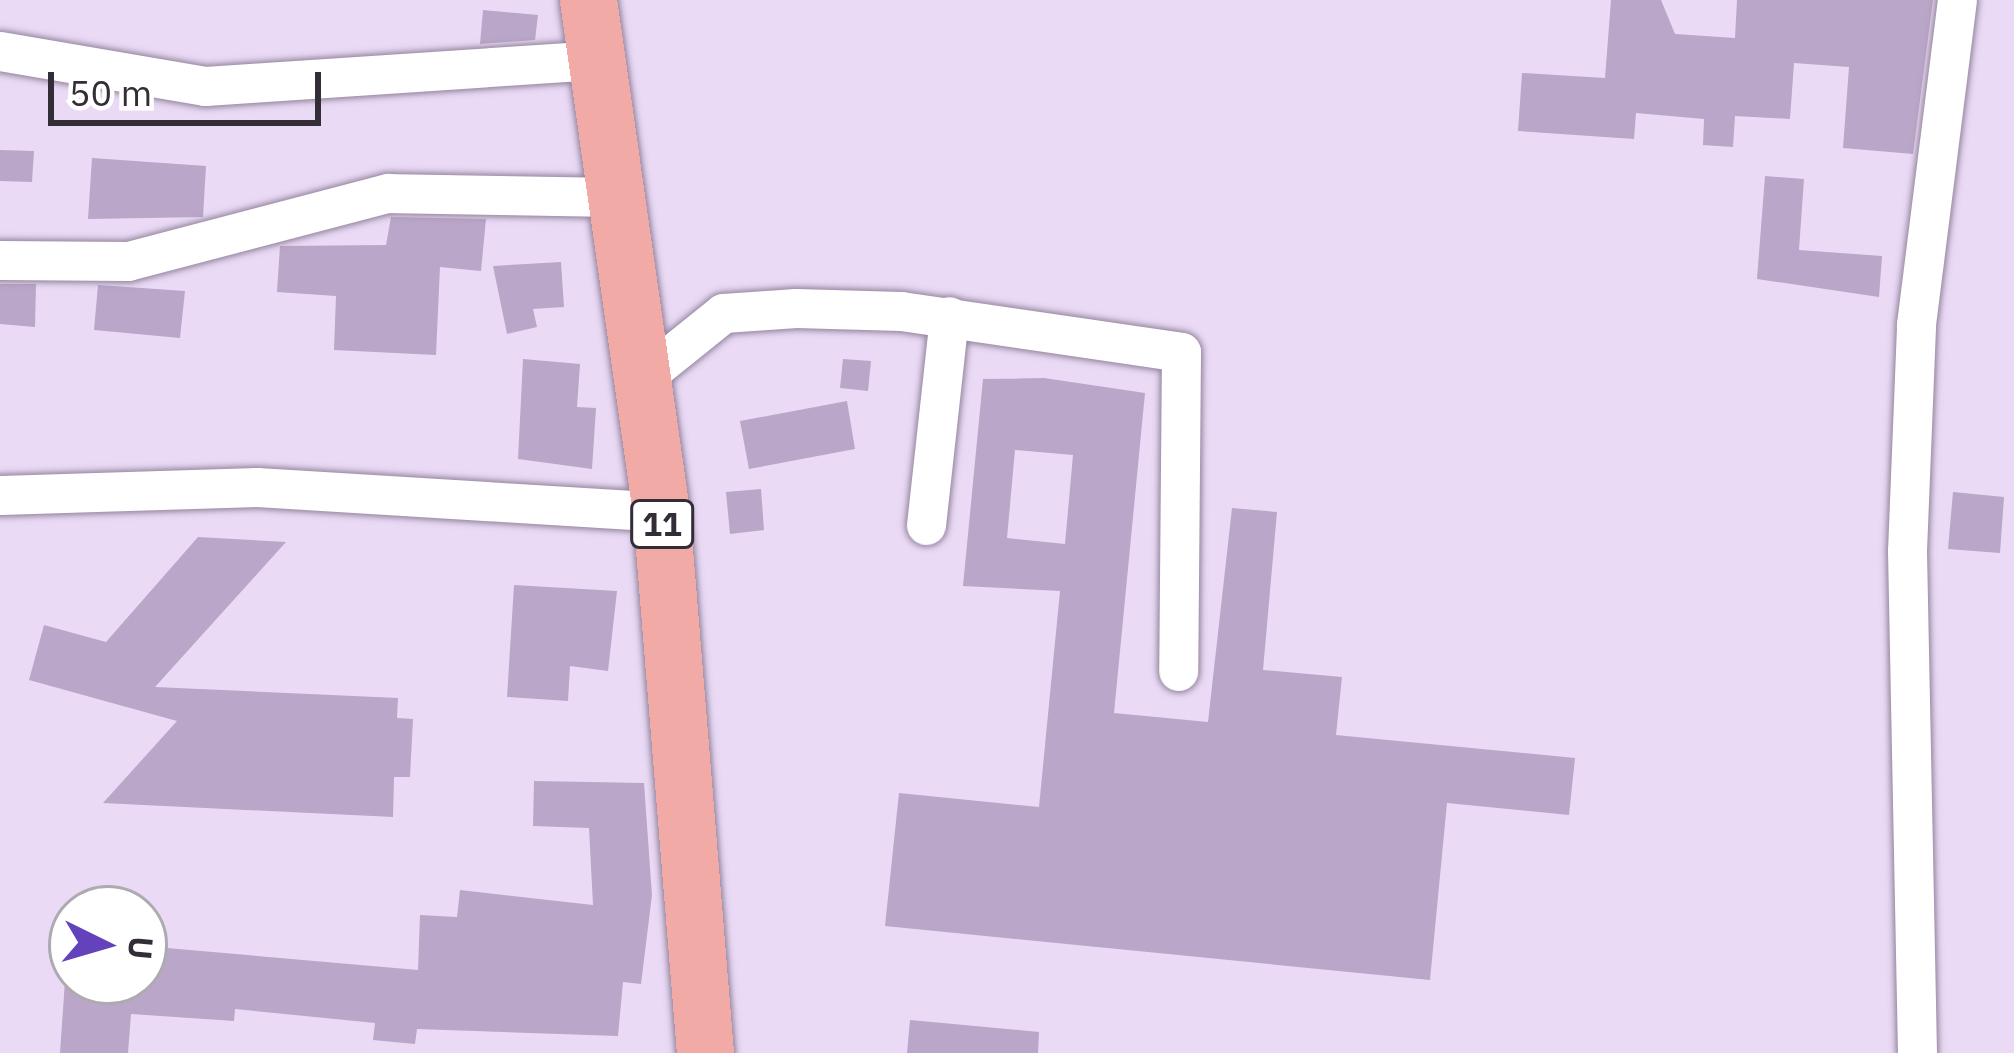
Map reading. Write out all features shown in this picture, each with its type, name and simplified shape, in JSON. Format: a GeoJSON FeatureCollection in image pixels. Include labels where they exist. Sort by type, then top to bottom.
{"type":"FeatureCollection","features":[{"type":"Feature","properties":{"kind":"highway","name":"11"},"geometry":{"type":"LineString","coordinates":[[588,0],[609,197],[646,375],[705,1053]]}},
{"type":"Feature","properties":{"kind":"street"},"geometry":{"type":"LineString","coordinates":[[1917,1053],[1907,551],[1916,323],[1957,0]]}},
{"type":"Feature","properties":{"kind":"street"},"geometry":{"type":"LineString","coordinates":[[0,52],[205,86],[595,60]]}},
{"type":"Feature","properties":{"kind":"street"},"geometry":{"type":"LineString","coordinates":[[0,260],[128,261],[388,194],[609,197]]}},
{"type":"Feature","properties":{"kind":"street"},"geometry":{"type":"LineString","coordinates":[[646,375],[723,314],[949,316],[1181,352],[1178,670]]}},
{"type":"Feature","properties":{"kind":"street"},"geometry":{"type":"LineString","coordinates":[[926,525],[949,316]]}},
{"type":"Feature","properties":{"kind":"street"},"geometry":{"type":"LineString","coordinates":[[0,495],[256,487],[661,512]]}},
{"type":"Feature","properties":{"kind":"building"},"geometry":{"type":"Polygon","coordinates":[[[1611,0],[1661,0],[1675,34],[1735,38],[1737,0],[1933,0],[1913,154],[1843,148],[1849,67],[1794,63],[1790,119],[1735,116],[1733,147],[1703,145],[1704,119],[1636,113],[1634,139],[1518,131],[1522,73],[1605,78],[1611,0]]]}},
{"type":"Feature","properties":{"kind":"building"},"geometry":{"type":"Polygon","coordinates":[[[483,10],[538,15],[535,40],[480,44],[483,10]]]}},
{"type":"Feature","properties":{"kind":"building"},"geometry":{"type":"Polygon","coordinates":[[[0,150],[34,151],[32,182],[0,181],[0,150]]]}},
{"type":"Feature","properties":{"kind":"building"},"geometry":{"type":"Polygon","coordinates":[[[92,158],[206,166],[203,217],[88,219],[92,158]]]}},
{"type":"Feature","properties":{"kind":"building"},"geometry":{"type":"Polygon","coordinates":[[[1765,176],[1804,179],[1799,250],[1882,256],[1879,297],[1757,279],[1765,176]]]}},
{"type":"Feature","properties":{"kind":"building"},"geometry":{"type":"Polygon","coordinates":[[[391,217],[486,219],[481,271],[440,267],[436,355],[334,350],[336,296],[277,292],[280,246],[386,245],[391,217]]]}},
{"type":"Feature","properties":{"kind":"building"},"geometry":{"type":"Polygon","coordinates":[[[561,262],[564,307],[533,309],[537,327],[507,334],[493,266],[561,262]]]}},
{"type":"Feature","properties":{"kind":"building"},"geometry":{"type":"Polygon","coordinates":[[[0,284],[36,284],[35,327],[0,324],[0,284]]]}},
{"type":"Feature","properties":{"kind":"building"},"geometry":{"type":"Polygon","coordinates":[[[98,285],[185,291],[180,338],[94,330],[98,285]]]}},
{"type":"Feature","properties":{"kind":"building"},"geometry":{"type":"Polygon","coordinates":[[[523,359],[580,364],[577,407],[596,408],[592,469],[518,459],[523,359]]]}},
{"type":"Feature","properties":{"kind":"building"},"geometry":{"type":"Polygon","coordinates":[[[843,359],[871,361],[868,391],[840,388],[843,359]]]}},
{"type":"Feature","properties":{"kind":"building"},"geometry":{"type":"Polygon","coordinates":[[[1044,378],[1145,393],[1114,713],[1208,722],[1232,508],[1277,512],[1263,670],[1342,677],[1336,735],[1575,758],[1569,815],[1447,803],[1430,980],[885,926],[899,793],[1039,807],[1060,591],[963,586],[983,379],[1044,378]],[[1015,450],[1007,538],[1065,544],[1073,455],[1015,450]]]}},
{"type":"Feature","properties":{"kind":"building"},"geometry":{"type":"Polygon","coordinates":[[[847,401],[855,449],[749,469],[740,421],[847,401]]]}},
{"type":"Feature","properties":{"kind":"building"},"geometry":{"type":"Polygon","coordinates":[[[761,489],[764,530],[730,534],[726,492],[761,489]]]}},
{"type":"Feature","properties":{"kind":"building"},"geometry":{"type":"Polygon","coordinates":[[[1953,492],[2004,497],[2000,553],[1948,549],[1953,492]]]}},
{"type":"Feature","properties":{"kind":"building"},"geometry":{"type":"Polygon","coordinates":[[[198,537],[286,542],[155,687],[398,698],[397,718],[413,719],[410,777],[394,777],[393,817],[103,803],[177,721],[29,680],[44,625],[106,642],[198,537]]]}},
{"type":"Feature","properties":{"kind":"building"},"geometry":{"type":"Polygon","coordinates":[[[514,585],[617,591],[608,671],[570,666],[568,701],[507,697],[514,585]]]}},
{"type":"Feature","properties":{"kind":"building"},"geometry":{"type":"Polygon","coordinates":[[[534,781],[644,783],[652,895],[641,984],[623,982],[618,1036],[417,1029],[415,1044],[373,1040],[375,1023],[235,1009],[234,1021],[131,1014],[128,1053],[60,1053],[63,1005],[168,1005],[168,948],[418,970],[420,915],[457,917],[460,890],[593,905],[589,828],[533,826],[534,781]]]}},
{"type":"Feature","properties":{"kind":"building"},"geometry":{"type":"Polygon","coordinates":[[[910,1020],[1039,1032],[1038,1053],[907,1053],[910,1020]]]}}]}
